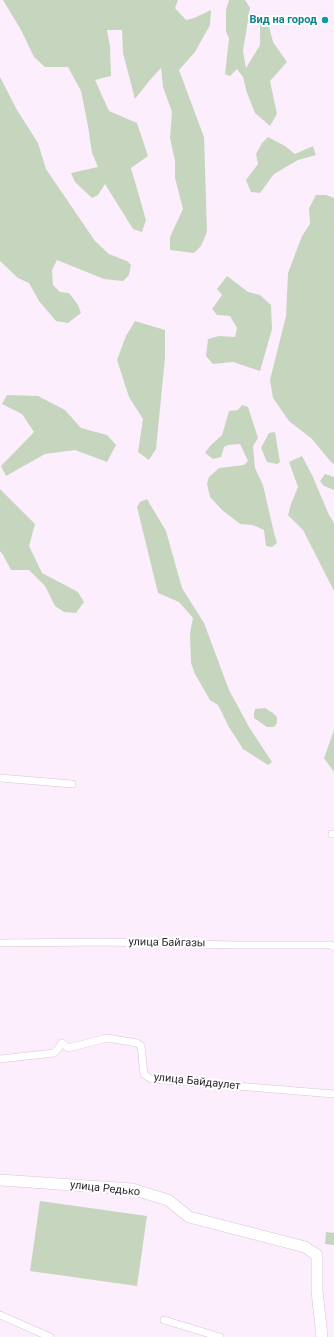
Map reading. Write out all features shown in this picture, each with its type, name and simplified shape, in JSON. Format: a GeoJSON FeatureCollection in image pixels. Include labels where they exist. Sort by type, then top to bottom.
{"type":"FeatureCollection","features":[{"type":"Feature","properties":{"kind":"street"},"geometry":{"type":"LineString","coordinates":[[0,778],[72,784]]}},
{"type":"Feature","properties":{"kind":"street","name":"улица Байгазы"},"geometry":{"type":"LineString","coordinates":[[0,943],[105,942],[235,945],[332,945],[334,947]]}},
{"type":"Feature","properties":{"kind":"street","name":"улица Байдаулет"},"geometry":{"type":"LineString","coordinates":[[0,1059],[54,1053],[62,1043],[68,1048],[107,1038],[137,1043],[141,1046],[144,1074],[151,1079],[334,1094]]}},
{"type":"Feature","properties":{"kind":"street","name":"улица Редько"},"geometry":{"type":"LineString","coordinates":[[0,1180],[132,1190],[168,1200],[189,1217],[304,1247],[317,1255],[317,1291],[322,1337]]}},
{"type":"Feature","properties":{"kind":"street"},"geometry":{"type":"LineString","coordinates":[[0,1315],[50,1337]]}},
{"type":"Feature","properties":{"kind":"street"},"geometry":{"type":"LineString","coordinates":[[164,1320],[220,1337]]}},
{"type":"Feature","properties":{"kind":"green space"},"geometry":{"type":"Polygon","coordinates":[[[3,0],[178,0],[175,8],[186,20],[211,10],[210,25],[195,52],[179,70],[204,137],[207,232],[201,246],[194,253],[170,250],[170,237],[183,209],[175,178],[175,161],[170,138],[172,112],[163,87],[161,68],[135,99],[123,53],[122,30],[107,30],[110,46],[111,76],[95,80],[109,111],[137,123],[148,156],[131,168],[146,220],[142,232],[133,229],[105,184],[98,195],[92,198],[75,182],[71,173],[98,167],[92,153],[81,91],[68,67],[45,67],[34,57],[21,30],[3,0]]]}},
{"type":"Feature","properties":{"kind":"green space"},"geometry":{"type":"Polygon","coordinates":[[[229,0],[245,0],[250,8],[243,51],[246,68],[260,45],[260,20],[266,14],[273,42],[287,62],[270,81],[277,114],[270,126],[255,113],[247,93],[243,77],[237,69],[230,76],[225,74],[229,38],[226,32],[226,10],[229,0]]]}},
{"type":"Feature","properties":{"kind":"green space"},"geometry":{"type":"Polygon","coordinates":[[[0,77],[17,110],[38,143],[46,169],[95,241],[109,254],[127,261],[131,265],[129,275],[123,281],[104,279],[57,260],[52,270],[53,285],[60,292],[69,293],[78,305],[81,313],[68,323],[56,321],[39,301],[29,283],[18,278],[0,261],[0,77]]]}},
{"type":"Feature","properties":{"kind":"green space"},"geometry":{"type":"Polygon","coordinates":[[[268,137],[285,146],[295,154],[313,146],[316,155],[298,160],[274,174],[260,193],[251,192],[246,180],[258,164],[256,154],[262,143],[268,137]]]}},
{"type":"Feature","properties":{"kind":"green space"},"geometry":{"type":"Polygon","coordinates":[[[316,195],[326,195],[334,198],[334,464],[312,439],[289,421],[273,398],[270,380],[286,316],[288,273],[302,236],[310,224],[309,208],[316,195]]]}},
{"type":"Feature","properties":{"kind":"green space"},"geometry":{"type":"Polygon","coordinates":[[[227,276],[248,292],[260,295],[271,305],[272,329],[260,371],[233,362],[213,364],[206,356],[208,339],[219,336],[235,337],[237,328],[230,316],[217,315],[212,309],[222,295],[217,289],[227,276]]]}},
{"type":"Feature","properties":{"kind":"green space"},"geometry":{"type":"Polygon","coordinates":[[[135,321],[165,330],[165,358],[156,449],[149,460],[138,452],[143,419],[129,397],[117,360],[126,336],[135,321]]]}},
{"type":"Feature","properties":{"kind":"green space"},"geometry":{"type":"Polygon","coordinates":[[[7,395],[38,396],[65,410],[81,428],[107,435],[116,445],[107,462],[75,450],[45,454],[6,476],[1,466],[34,432],[22,414],[2,404],[7,395]]]}},
{"type":"Feature","properties":{"kind":"green space"},"geometry":{"type":"Polygon","coordinates":[[[242,405],[248,407],[258,438],[253,446],[255,468],[263,485],[277,543],[272,547],[266,546],[264,530],[253,525],[240,524],[222,510],[210,497],[207,484],[209,477],[219,468],[244,465],[248,461],[240,444],[228,445],[224,447],[221,457],[213,459],[205,453],[222,435],[229,411],[238,410],[242,405]]]}},
{"type":"Feature","properties":{"kind":"green space"},"geometry":{"type":"Polygon","coordinates":[[[275,432],[280,462],[277,464],[267,462],[261,448],[269,433],[275,432]]]}},
{"type":"Feature","properties":{"kind":"green space"},"geometry":{"type":"Polygon","coordinates":[[[302,456],[334,523],[334,591],[303,530],[288,515],[298,487],[289,462],[302,456]]]}},
{"type":"Feature","properties":{"kind":"green space"},"geometry":{"type":"Polygon","coordinates":[[[325,474],[334,477],[334,490],[324,486],[320,481],[325,474]]]}},
{"type":"Feature","properties":{"kind":"green space"},"geometry":{"type":"Polygon","coordinates":[[[0,489],[35,524],[29,546],[42,573],[78,592],[84,602],[76,613],[64,612],[55,606],[45,586],[29,570],[11,570],[0,551],[0,489]]]}},
{"type":"Feature","properties":{"kind":"green space"},"geometry":{"type":"Polygon","coordinates":[[[147,499],[166,531],[182,588],[204,623],[229,690],[249,727],[272,762],[268,765],[243,749],[229,727],[218,705],[210,700],[195,674],[191,663],[190,633],[193,618],[179,602],[158,593],[137,507],[140,502],[147,499]]]}},
{"type":"Feature","properties":{"kind":"green space"},"geometry":{"type":"Polygon","coordinates":[[[265,708],[277,717],[277,723],[274,727],[267,727],[254,718],[255,709],[265,708]]]}},
{"type":"Feature","properties":{"kind":"green space"},"geometry":{"type":"Polygon","coordinates":[[[334,730],[334,772],[324,758],[334,730]]]}},
{"type":"Feature","properties":{"kind":"green space"},"geometry":{"type":"Polygon","coordinates":[[[40,1201],[147,1216],[137,1286],[30,1271],[40,1201]]]}},
{"type":"Feature","properties":{"kind":"green space"},"geometry":{"type":"Polygon","coordinates":[[[326,1232],[334,1233],[334,1245],[325,1244],[326,1232]]]}},
{"type":"Feature","properties":{"kind":"place","name":"Вид на город"},"geometry":{"type":"Point","coordinates":[325,20]}}]}
